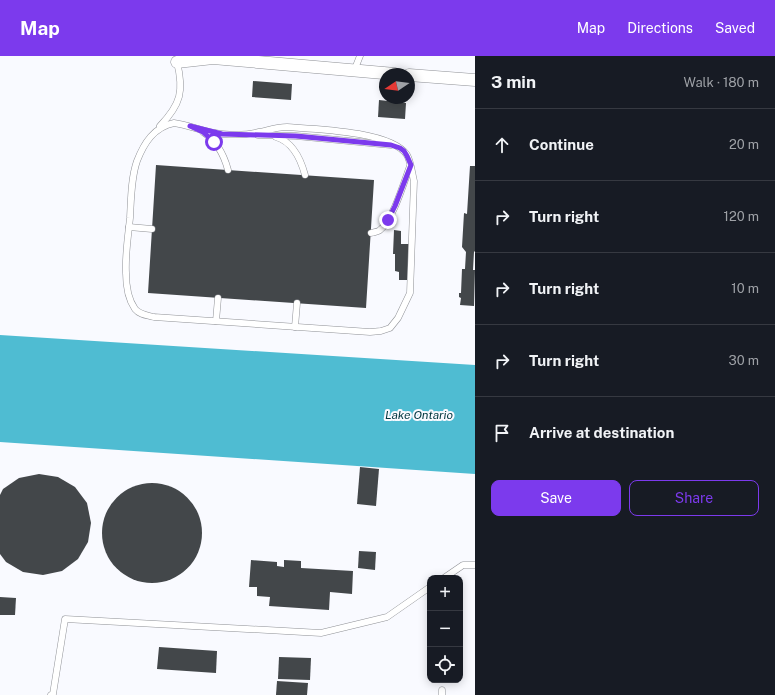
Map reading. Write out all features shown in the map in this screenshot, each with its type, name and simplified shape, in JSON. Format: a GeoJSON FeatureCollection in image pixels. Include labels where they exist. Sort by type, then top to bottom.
{"type":"FeatureCollection","features":[{"type":"Feature","properties":{"kind":"street"},"geometry":{"type":"LineString","coordinates":[[177,62],[213,58],[379,73]]}},
{"type":"Feature","properties":{"kind":"street"},"geometry":{"type":"LineString","coordinates":[[415,75],[475,80]]}},
{"type":"Feature","properties":{"kind":"lane"},"geometry":{"type":"LineString","coordinates":[[354,71],[360,56]]}},
{"type":"Feature","properties":{"kind":"lane"},"geometry":{"type":"LineString","coordinates":[[177,62],[181,79],[178,103],[168,118],[151,136],[137,161],[132,186],[126,274],[128,293],[136,310],[140,313],[154,317],[295,327],[370,332],[390,328],[398,318],[410,293],[414,181],[411,165],[407,156],[400,148],[381,138],[354,133],[296,127],[277,127],[255,133],[232,134]]}},
{"type":"Feature","properties":{"kind":"lane"},"geometry":{"type":"LineString","coordinates":[[157,129],[174,123],[213,133],[296,136],[367,142],[391,145],[400,148]]}},
{"type":"Feature","properties":{"kind":"lane"},"geometry":{"type":"LineString","coordinates":[[190,126],[203,132],[214,142],[223,156],[228,170]]}},
{"type":"Feature","properties":{"kind":"lane"},"geometry":{"type":"LineString","coordinates":[[269,135],[282,139],[294,150],[302,165],[305,175]]}},
{"type":"Feature","properties":{"kind":"lane"},"geometry":{"type":"LineString","coordinates":[[371,234],[380,230],[388,220],[411,165]]}},
{"type":"Feature","properties":{"kind":"lane"},"geometry":{"type":"LineString","coordinates":[[129,227],[152,229]]}},
{"type":"Feature","properties":{"kind":"lane"},"geometry":{"type":"LineString","coordinates":[[216,321],[218,298]]}},
{"type":"Feature","properties":{"kind":"lane"},"geometry":{"type":"LineString","coordinates":[[295,327],[297,303]]}},
{"type":"Feature","properties":{"kind":"lane"},"geometry":{"type":"LineString","coordinates":[[448,575],[463,565],[475,565]]}},
{"type":"Feature","properties":{"kind":"lane"},"geometry":{"type":"LineString","coordinates":[[51,695],[53,694],[65,619],[321,633],[386,617],[427,589]]}},
{"type":"Feature","properties":{"kind":"water","name":"Lake Ontario"},"geometry":{"type":"Polygon","coordinates":[[[0,335],[475,365],[475,474],[0,442],[0,335]]]}},
{"type":"Feature","properties":{"kind":"building"},"geometry":{"type":"Polygon","coordinates":[[[253,81],[292,84],[291,100],[252,97],[253,81]]]}},
{"type":"Feature","properties":{"kind":"building"},"geometry":{"type":"Polygon","coordinates":[[[379,100],[379,104],[406,104],[405,119],[378,117],[379,100]]]}},
{"type":"Feature","properties":{"kind":"building"},"geometry":{"type":"Polygon","coordinates":[[[156,165],[374,180],[366,308],[148,293],[156,165]]]}},
{"type":"Feature","properties":{"kind":"building"},"geometry":{"type":"Polygon","coordinates":[[[470,166],[475,166],[475,251],[473,270],[475,270],[474,306],[460,305],[461,298],[459,297],[459,293],[461,293],[462,269],[465,269],[466,252],[462,247],[464,213],[467,214],[470,166]]]}},
{"type":"Feature","properties":{"kind":"building"},"geometry":{"type":"Polygon","coordinates":[[[394,230],[401,231],[401,244],[409,244],[408,280],[399,280],[399,272],[395,271],[395,254],[393,254],[394,230]]]}},
{"type":"Feature","properties":{"kind":"building"},"geometry":{"type":"Polygon","coordinates":[[[360,467],[379,469],[376,506],[357,504],[360,467]]]}},
{"type":"Feature","properties":{"kind":"building"},"geometry":{"type":"Polygon","coordinates":[[[39,474],[58,477],[75,487],[87,503],[91,523],[88,542],[78,559],[62,571],[43,575],[23,572],[6,562],[0,554],[0,495],[3,489],[19,478],[39,474]]]}},
{"type":"Feature","properties":{"kind":"building"},"geometry":{"type":"Polygon","coordinates":[[[152,483],[171,487],[188,497],[198,514],[202,533],[198,552],[188,569],[171,579],[152,583],[133,579],[116,569],[106,552],[102,533],[106,514],[116,497],[133,487],[152,483]]]}},
{"type":"Feature","properties":{"kind":"building"},"geometry":{"type":"Polygon","coordinates":[[[359,551],[376,552],[375,570],[358,568],[359,551]]]}},
{"type":"Feature","properties":{"kind":"building"},"geometry":{"type":"Polygon","coordinates":[[[251,560],[277,562],[277,566],[284,567],[284,560],[301,561],[301,568],[353,571],[352,594],[330,592],[329,610],[269,606],[270,597],[257,596],[257,587],[249,587],[251,560]]]}},
{"type":"Feature","properties":{"kind":"building"},"geometry":{"type":"Polygon","coordinates":[[[0,597],[16,598],[15,615],[0,615],[0,597]]]}},
{"type":"Feature","properties":{"kind":"building"},"geometry":{"type":"Polygon","coordinates":[[[159,647],[217,651],[216,673],[157,669],[159,647]]]}},
{"type":"Feature","properties":{"kind":"building"},"geometry":{"type":"Polygon","coordinates":[[[279,657],[311,658],[310,680],[278,679],[279,657]]]}},
{"type":"Feature","properties":{"kind":"building"},"geometry":{"type":"Polygon","coordinates":[[[277,681],[308,683],[307,695],[276,695],[277,681]]]}},
{"type":"Feature","properties":{"kind":"route"},"geometry":{"type":"LineString","coordinates":[[214,142],[209,136],[190,126],[213,133],[222,134],[296,136],[380,143],[400,148],[404,151],[411,165],[388,220]]}}]}
